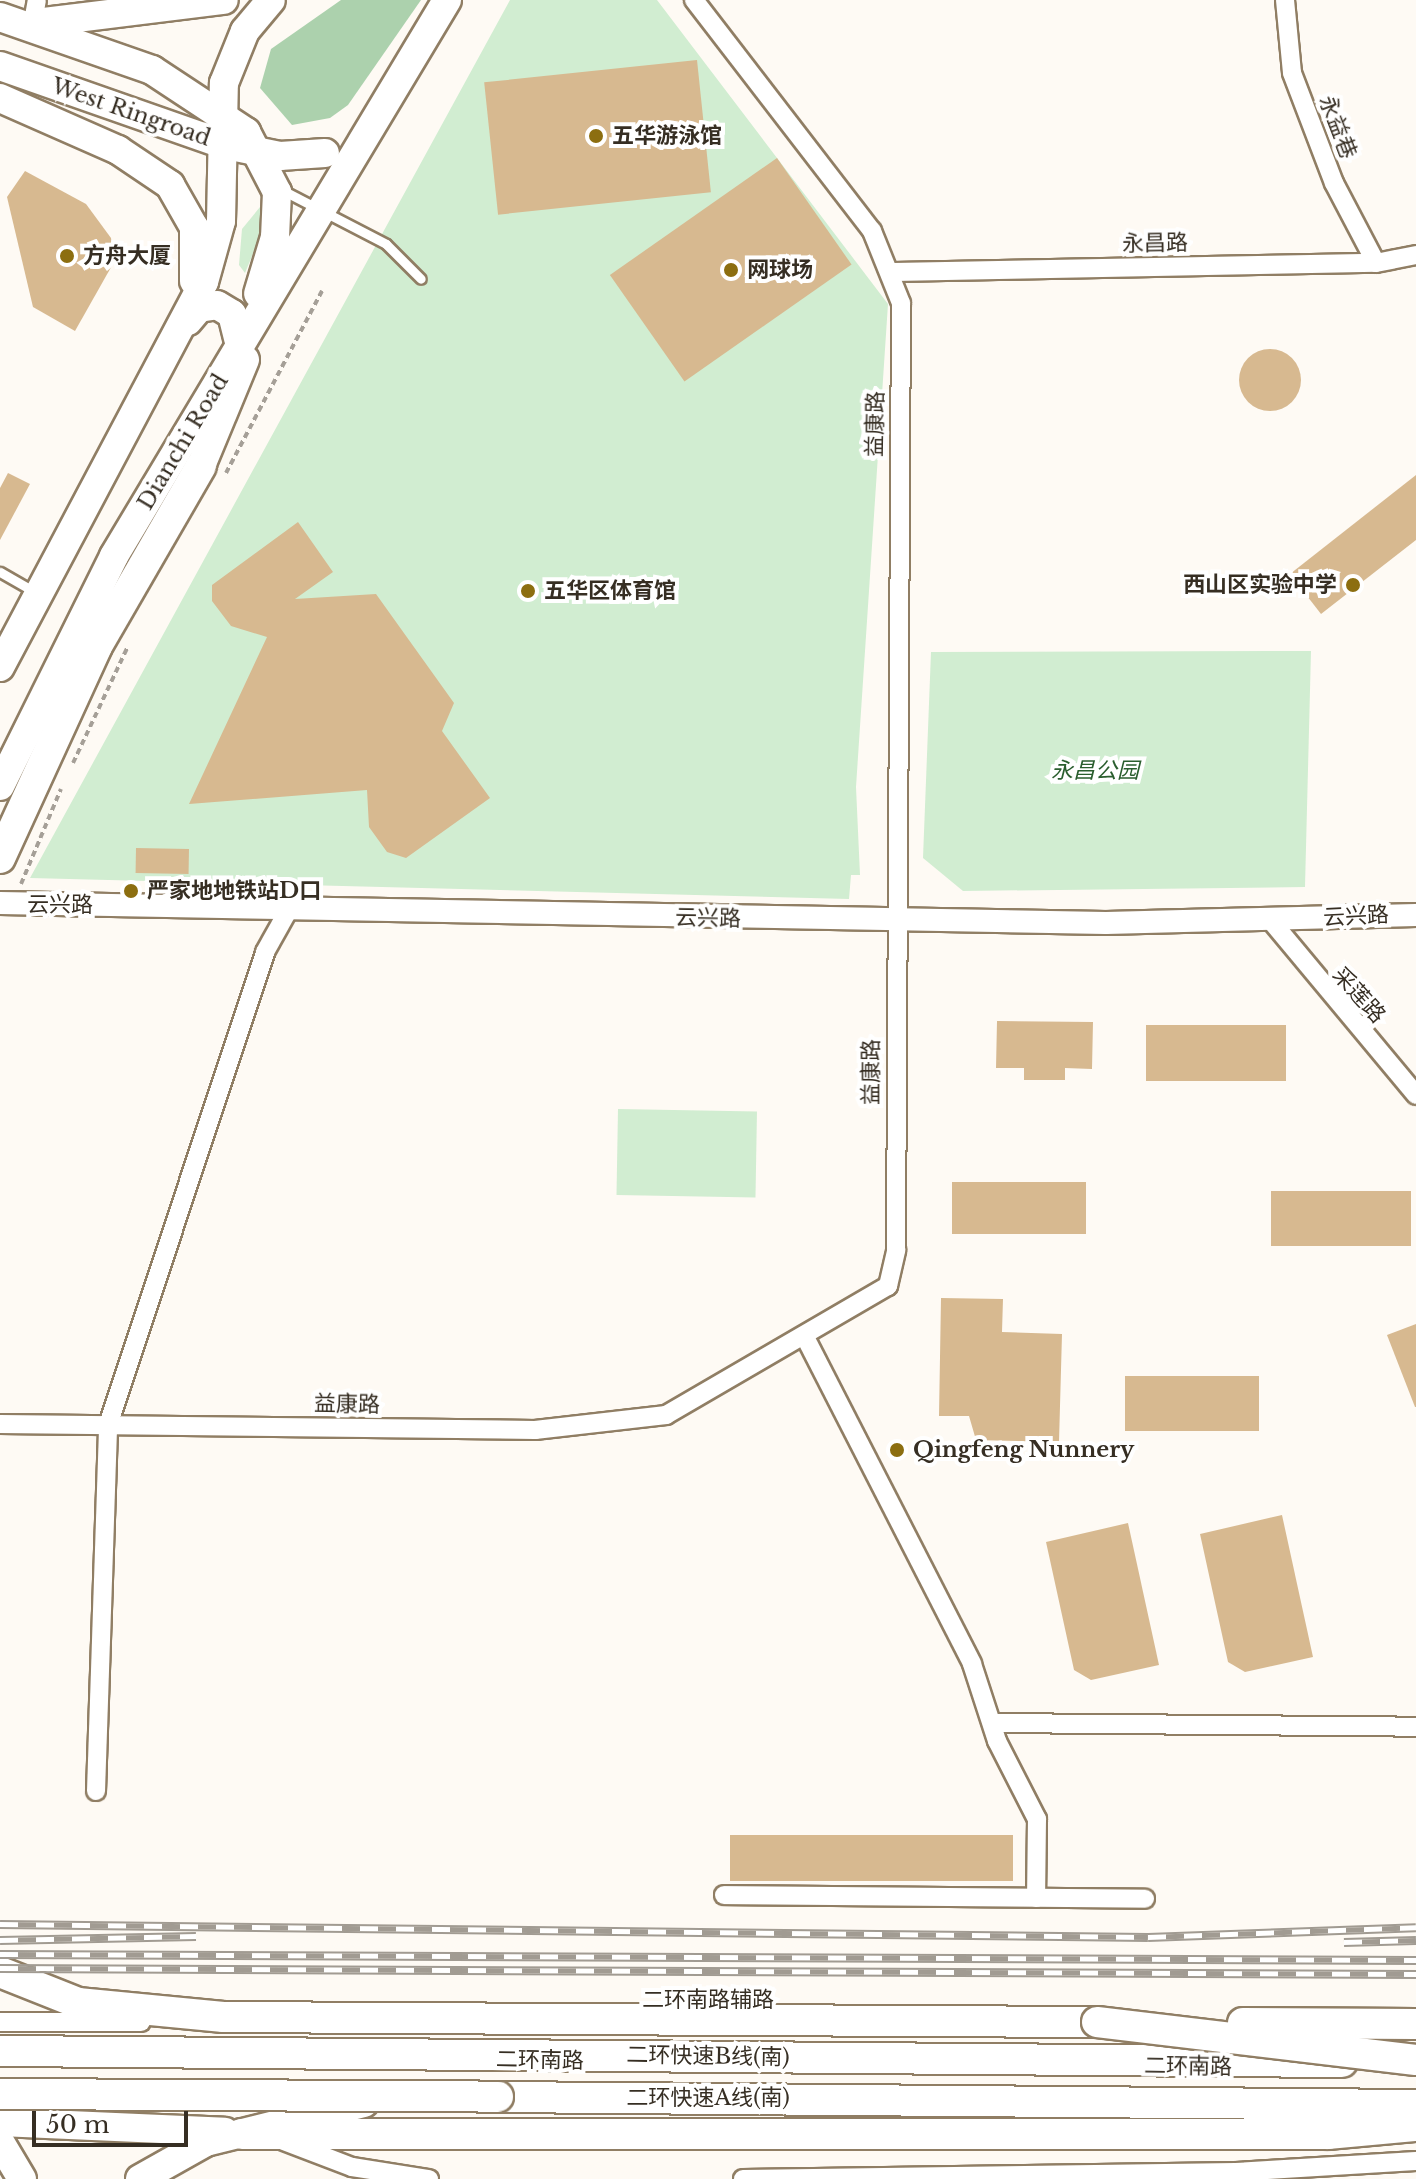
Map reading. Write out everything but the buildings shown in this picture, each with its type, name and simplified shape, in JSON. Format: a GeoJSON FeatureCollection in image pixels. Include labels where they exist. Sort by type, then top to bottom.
{"type":"FeatureCollection","features":[{"type":"Feature","properties":{"kind":"highway"},"geometry":{"type":"LineString","coordinates":[[0,858],[97,646],[210,476]]}},
{"type":"Feature","properties":{"kind":"highway"},"geometry":{"type":"LineString","coordinates":[[0,1972],[78,2003],[223,2017],[1416,2025]]}},
{"type":"Feature","properties":{"kind":"highway"},"geometry":{"type":"LineString","coordinates":[[1097,2022],[1416,2063]]}},
{"type":"Feature","properties":{"kind":"highway"},"geometry":{"type":"LineString","coordinates":[[1193,2060],[1313,2049],[1416,2025]]}},
{"type":"Feature","properties":{"kind":"highway","name":"二环快速B线(南)"},"geometry":{"type":"LineString","coordinates":[[0,2054],[1416,2063]]}},
{"type":"Feature","properties":{"kind":"highway","name":"二环快速A线(南)"},"geometry":{"type":"LineString","coordinates":[[0,2094],[1416,2105]]}},
{"type":"Feature","properties":{"kind":"highway"},"geometry":{"type":"LineString","coordinates":[[242,2134],[467,2131],[1329,2134],[1416,2126]]}},
{"type":"Feature","properties":{"kind":"main road"},"geometry":{"type":"LineString","coordinates":[[0,17],[35,11],[121,18],[224,0]]}},
{"type":"Feature","properties":{"kind":"main road"},"geometry":{"type":"LineString","coordinates":[[0,667],[37,593],[188,321],[219,234],[217,142],[220,109],[236,47],[271,0]]}},
{"type":"Feature","properties":{"kind":"main road"},"geometry":{"type":"LineString","coordinates":[[210,476],[258,316],[278,263],[320,212],[447,0]]}},
{"type":"Feature","properties":{"kind":"main road","name":"West Ringroad"},"geometry":{"type":"LineString","coordinates":[[0,17],[131,61],[220,109],[263,154],[275,186],[278,263],[153,491]]}},
{"type":"Feature","properties":{"kind":"main road"},"geometry":{"type":"LineString","coordinates":[[236,47],[235,95],[257,134],[295,154],[325,153],[354,139],[382,108]]}},
{"type":"Feature","properties":{"kind":"main road","name":"West Ringroad"},"geometry":{"type":"LineString","coordinates":[[0,66],[217,142],[263,154],[325,153]]}},
{"type":"Feature","properties":{"kind":"main road"},"geometry":{"type":"LineString","coordinates":[[0,98],[118,150],[181,198],[194,227],[196,261],[165,366]]}},
{"type":"Feature","properties":{"kind":"main road"},"geometry":{"type":"LineString","coordinates":[[210,476],[278,263]]}},
{"type":"Feature","properties":{"kind":"main road"},"geometry":{"type":"LineString","coordinates":[[188,321],[217,305],[232,314],[238,338]]}},
{"type":"Feature","properties":{"kind":"main road","name":"Dianchi Road"},"geometry":{"type":"LineString","coordinates":[[0,786],[72,633],[258,316]]}},
{"type":"Feature","properties":{"kind":"main road","name":"二环南路"},"geometry":{"type":"LineString","coordinates":[[0,2054],[1416,2063]]}},
{"type":"Feature","properties":{"kind":"main road","name":"二环南路"},"geometry":{"type":"LineString","coordinates":[[0,2087],[1416,2098]]}},
{"type":"Feature","properties":{"kind":"main road"},"geometry":{"type":"LineString","coordinates":[[140,2179],[188,2150],[242,2134],[437,2090]]}},
{"type":"Feature","properties":{"kind":"main road"},"geometry":{"type":"LineString","coordinates":[[0,2122],[242,2134]]}},
{"type":"Feature","properties":{"kind":"main road"},"geometry":{"type":"LineString","coordinates":[[0,2142],[22,2179]]}},
{"type":"Feature","properties":{"kind":"street","name":"益康路"},"geometry":{"type":"LineString","coordinates":[[0,1424],[535,1430],[666,1415],[879,1292],[894,1271],[894,919],[901,303],[894,272],[872,231],[694,0]]}},
{"type":"Feature","properties":{"kind":"street","name":"永益巷"},"geometry":{"type":"LineString","coordinates":[[1285,0],[1292,73],[1334,183],[1376,263]]}},
{"type":"Feature","properties":{"kind":"street","name":"永昌路"},"geometry":{"type":"LineString","coordinates":[[894,272],[1376,263],[1416,255]]}},
{"type":"Feature","properties":{"kind":"street","name":"云兴路"},"geometry":{"type":"LineString","coordinates":[[6,904],[1272,922],[1416,915]]}},
{"type":"Feature","properties":{"kind":"street"},"geometry":{"type":"LineString","coordinates":[[96,1791],[108,1425],[265,952],[289,909]]}},
{"type":"Feature","properties":{"kind":"street","name":"采莲路"},"geometry":{"type":"LineString","coordinates":[[1272,922],[1307,973],[1416,1095]]}},
{"type":"Feature","properties":{"kind":"street"},"geometry":{"type":"LineString","coordinates":[[805,1337],[972,1664],[993,1723],[1037,1819],[1036,1898]]}},
{"type":"Feature","properties":{"kind":"street"},"geometry":{"type":"LineString","coordinates":[[993,1723],[1416,1727]]}},
{"type":"Feature","properties":{"kind":"street"},"geometry":{"type":"LineString","coordinates":[[724,1895],[1145,1899]]}},
{"type":"Feature","properties":{"kind":"street","name":"二环南路辅路"},"geometry":{"type":"LineString","coordinates":[[0,2022],[1416,2025]]}},
{"type":"Feature","properties":{"kind":"street"},"geometry":{"type":"LineString","coordinates":[[242,2134],[374,2172],[429,2179]]}},
{"type":"Feature","properties":{"kind":"street"},"geometry":{"type":"LineString","coordinates":[[743,2179],[1207,2176],[1416,2161]]}},
{"type":"Feature","properties":{"kind":"lane"},"geometry":{"type":"LineString","coordinates":[[275,186],[386,244],[421,279]]}},
{"type":"Feature","properties":{"kind":"lane"},"geometry":{"type":"LineString","coordinates":[[0,572],[37,593]]}},
{"type":"Feature","properties":{"kind":"path"},"geometry":{"type":"LineString","coordinates":[[210,476],[322,291]]}},
{"type":"Feature","properties":{"kind":"path"},"geometry":{"type":"LineString","coordinates":[[70,770],[135,634]]}},
{"type":"Feature","properties":{"kind":"path"},"geometry":{"type":"LineString","coordinates":[[6,904],[64,784]]}},
{"type":"Feature","properties":{"kind":"green space"},"geometry":{"type":"Polygon","coordinates":[[[341,0],[421,0],[348,105],[330,118],[292,125],[260,88],[271,49],[341,0]]]}},
{"type":"Feature","properties":{"kind":"green space","name":"五华区体育馆"},"geometry":{"type":"Polygon","coordinates":[[[510,0],[657,0],[888,304],[856,787],[860,875],[851,875],[849,899],[30,878],[510,0]]]}},
{"type":"Feature","properties":{"kind":"green space"},"geometry":{"type":"Polygon","coordinates":[[[260,207],[268,218],[245,273],[239,265],[242,229],[260,207]]]}},
{"type":"Feature","properties":{"kind":"green space","name":"永昌公园"},"geometry":{"type":"Polygon","coordinates":[[[1311,651],[1305,887],[963,891],[923,858],[931,652],[1311,651]]]}},
{"type":"Feature","properties":{"kind":"green space"},"geometry":{"type":"Polygon","coordinates":[[[618,1109],[757,1111],[755,1197],[616,1195],[618,1109]]]}},
{"type":"Feature","properties":{"kind":"railway"},"geometry":{"type":"LineString","coordinates":[[0,1924],[1148,1937],[1416,1927]]}},
{"type":"Feature","properties":{"kind":"railway"},"geometry":{"type":"LineString","coordinates":[[0,1940],[196,1936]]}},
{"type":"Feature","properties":{"kind":"railway"},"geometry":{"type":"LineString","coordinates":[[1344,1942],[1416,1940]]}},
{"type":"Feature","properties":{"kind":"railway"},"geometry":{"type":"LineString","coordinates":[[0,1954],[1416,1960]]}},
{"type":"Feature","properties":{"kind":"railway"},"geometry":{"type":"LineString","coordinates":[[0,1968],[1416,1974]]}},
{"type":"Feature","properties":{"kind":"place","name":"五华游泳馆"},"geometry":{"type":"Point","coordinates":[596,136]}},
{"type":"Feature","properties":{"kind":"place","name":"方舟大厦"},"geometry":{"type":"Point","coordinates":[67,256]}},
{"type":"Feature","properties":{"kind":"place","name":"网球场"},"geometry":{"type":"Point","coordinates":[731,270]}},
{"type":"Feature","properties":{"kind":"place","name":"西山区实验中学"},"geometry":{"type":"Point","coordinates":[1353,585]}},
{"type":"Feature","properties":{"kind":"place","name":"五华区体育馆"},"geometry":{"type":"Point","coordinates":[528,591]}},
{"type":"Feature","properties":{"kind":"place","name":"严家地地铁站D口"},"geometry":{"type":"Point","coordinates":[131,891]}},
{"type":"Feature","properties":{"kind":"place","name":"Qingfeng Nunnery"},"geometry":{"type":"Point","coordinates":[897,1450]}}]}
